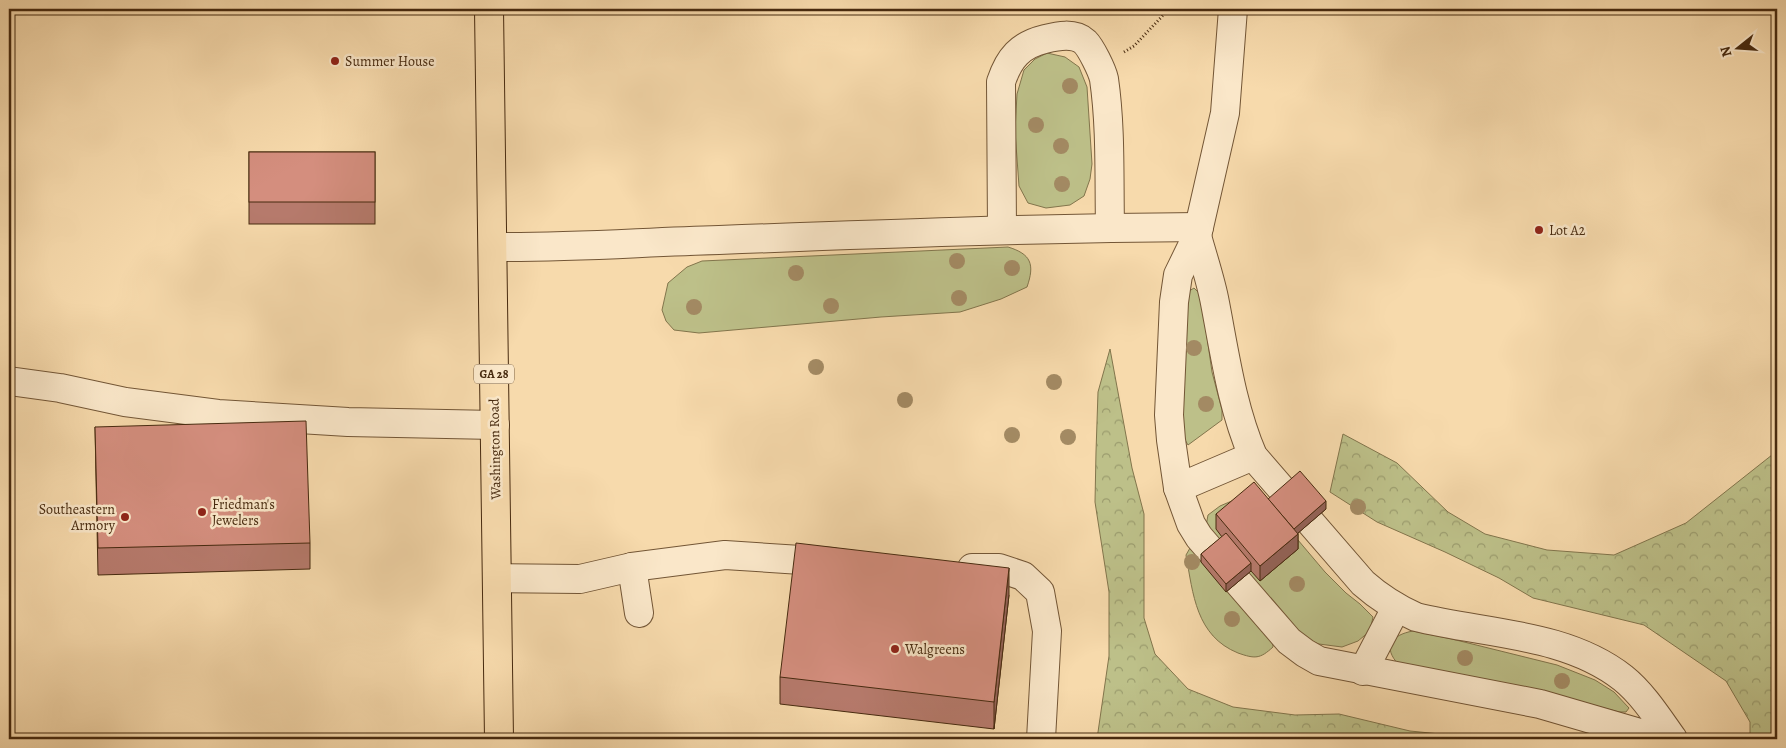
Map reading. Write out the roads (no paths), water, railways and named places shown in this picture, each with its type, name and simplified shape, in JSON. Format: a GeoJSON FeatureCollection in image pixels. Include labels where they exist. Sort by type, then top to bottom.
{"type":"FeatureCollection","features":[{"type":"Feature","properties":{"kind":"main road","name":"Washington Road"},"geometry":{"type":"LineString","coordinates":[[489,9],[499,739]]}},
{"type":"Feature","properties":{"kind":"lane"},"geometry":{"type":"LineString","coordinates":[[1233,9],[1224,113],[1198,232],[1178,276],[1174,302],[1169,415],[1178,488],[1191,524],[1199,537],[1289,641],[1319,662],[1540,704],[1660,739]]}},
{"type":"Feature","properties":{"kind":"lane"},"geometry":{"type":"LineString","coordinates":[[1002,230],[1001,82],[1007,65],[1018,52],[1035,42],[1069,35],[1084,41],[1100,66],[1104,77],[1108,127],[1110,227]]}},
{"type":"Feature","properties":{"kind":"lane"},"geometry":{"type":"LineString","coordinates":[[493,247],[548,248],[647,242],[1110,227],[1198,232]]}},
{"type":"Feature","properties":{"kind":"lane"},"geometry":{"type":"LineString","coordinates":[[1198,232],[1212,288],[1226,368],[1244,434],[1253,456],[1363,583],[1377,596],[1396,608],[1416,617],[1549,643],[1572,650],[1602,664],[1624,679],[1645,701],[1673,739]]}},
{"type":"Feature","properties":{"kind":"lane"},"geometry":{"type":"LineString","coordinates":[[9,381],[60,388],[125,402],[218,414],[348,422],[494,425]]}},
{"type":"Feature","properties":{"kind":"lane"},"geometry":{"type":"LineString","coordinates":[[1178,488],[1253,456]]}},
{"type":"Feature","properties":{"kind":"lane"},"geometry":{"type":"LineString","coordinates":[[496,578],[580,579],[632,567],[725,555],[852,564]]}},
{"type":"Feature","properties":{"kind":"lane"},"geometry":{"type":"LineString","coordinates":[[632,567],[639,614]]}},
{"type":"Feature","properties":{"kind":"lane"},"geometry":{"type":"LineString","coordinates":[[950,568],[1000,568],[1023,576],[1040,592],[1047,631],[1041,739]]}},
{"type":"Feature","properties":{"kind":"lane"},"geometry":{"type":"LineString","coordinates":[[1363,671],[1396,608]]}},
{"type":"Feature","properties":{"kind":"place","name":"Summer House"},"geometry":{"type":"Point","coordinates":[335,61]}},
{"type":"Feature","properties":{"kind":"place","name":"Lot A2"},"geometry":{"type":"Point","coordinates":[1539,230]}},
{"type":"Feature","properties":{"kind":"place","name":"Friedman's Jewelers"},"geometry":{"type":"Point","coordinates":[202,512]}},
{"type":"Feature","properties":{"kind":"place","name":"Southeastern Armory"},"geometry":{"type":"Point","coordinates":[125,517]}},
{"type":"Feature","properties":{"kind":"place","name":"Walgreens"},"geometry":{"type":"Point","coordinates":[895,649]}}]}
